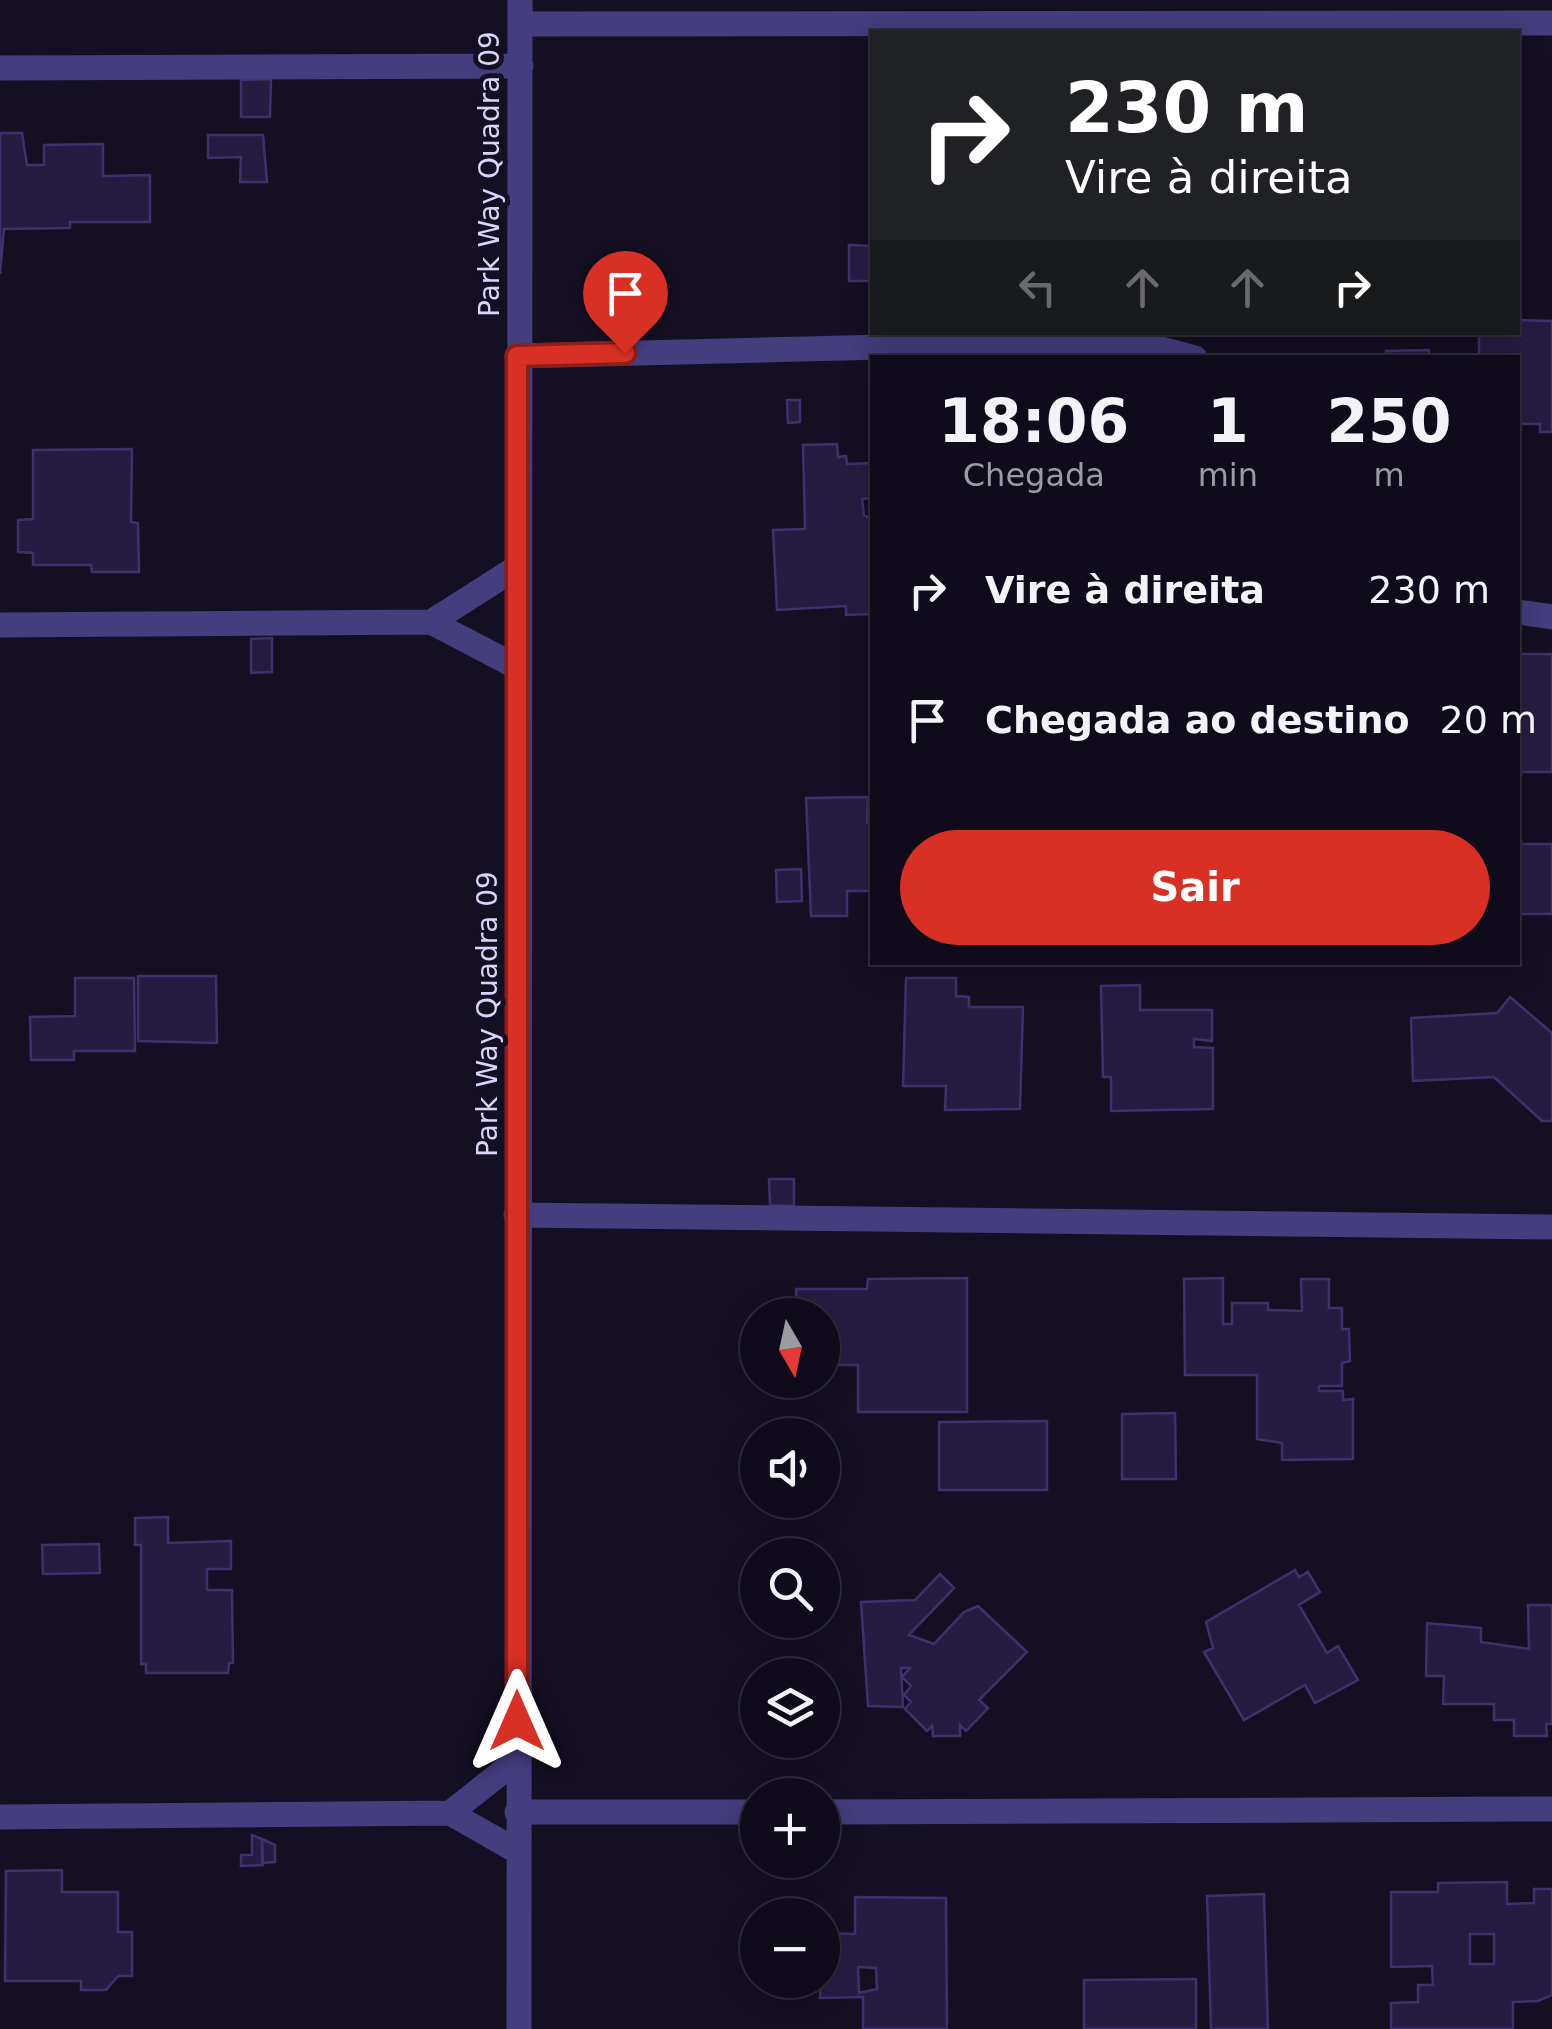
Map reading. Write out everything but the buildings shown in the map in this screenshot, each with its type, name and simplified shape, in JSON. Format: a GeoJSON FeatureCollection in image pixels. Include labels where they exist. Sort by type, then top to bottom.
{"type":"FeatureCollection","features":[{"type":"Feature","properties":{"kind":"street"},"geometry":{"type":"LineString","coordinates":[[520,12],[1552,22]]}},
{"type":"Feature","properties":{"kind":"street","name":"Park Way Quadra 09"},"geometry":{"type":"LineString","coordinates":[[520,12],[516,1215],[520,2029]]}},
{"type":"Feature","properties":{"kind":"street"},"geometry":{"type":"LineString","coordinates":[[0,68],[522,66]]}},
{"type":"Feature","properties":{"kind":"street"},"geometry":{"type":"LineString","coordinates":[[517,356],[1132,341],[1184,355]]}},
{"type":"Feature","properties":{"kind":"street"},"geometry":{"type":"LineString","coordinates":[[431,622],[519,566]]}},
{"type":"Feature","properties":{"kind":"street"},"geometry":{"type":"LineString","coordinates":[[1520,612],[1552,617]]}},
{"type":"Feature","properties":{"kind":"street"},"geometry":{"type":"LineString","coordinates":[[0,625],[431,622],[519,668]]}},
{"type":"Feature","properties":{"kind":"street"},"geometry":{"type":"LineString","coordinates":[[516,1215],[1552,1228]]}},
{"type":"Feature","properties":{"kind":"street"},"geometry":{"type":"LineString","coordinates":[[450,1813],[517,1760]]}},
{"type":"Feature","properties":{"kind":"street"},"geometry":{"type":"LineString","coordinates":[[840,1812],[1552,1810]]}},
{"type":"Feature","properties":{"kind":"street"},"geometry":{"type":"LineString","coordinates":[[517,1812],[740,1812]]}},
{"type":"Feature","properties":{"kind":"street"},"geometry":{"type":"LineString","coordinates":[[0,1817],[450,1813],[518,1851]]}},
{"type":"Feature","properties":{"kind":"route"},"geometry":{"type":"LineString","coordinates":[[517,1721],[517,356],[625,353]]}}]}
